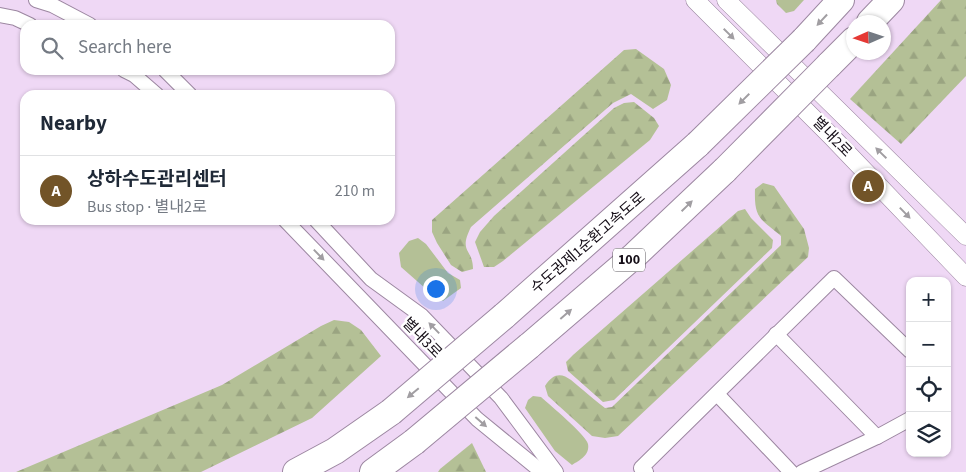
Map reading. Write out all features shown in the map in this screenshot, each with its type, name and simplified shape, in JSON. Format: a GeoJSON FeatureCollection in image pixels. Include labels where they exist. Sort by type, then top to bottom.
{"type":"FeatureCollection","features":[{"type":"Feature","properties":{"kind":"highway","name":"수도권제1순환고속도로"},"geometry":{"type":"LineString","coordinates":[[322,472],[504,316],[698,144],[804,40],[841,0]]}},
{"type":"Feature","properties":{"kind":"highway"},"geometry":{"type":"LineString","coordinates":[[877,15],[891,0]]}},
{"type":"Feature","properties":{"kind":"highway","name":"100"},"geometry":{"type":"LineString","coordinates":[[373,472],[414,442],[635,255],[725,170],[846,48]]}},
{"type":"Feature","properties":{"kind":"highway"},"geometry":{"type":"LineString","coordinates":[[296,472],[336,451],[391,412]]}},
{"type":"Feature","properties":{"kind":"highway"},"geometry":{"type":"LineString","coordinates":[[383,472],[414,442]]}},
{"type":"Feature","properties":{"kind":"street"},"geometry":{"type":"LineString","coordinates":[[36,0],[80,20]]}},
{"type":"Feature","properties":{"kind":"street","name":"별내2로"},"geometry":{"type":"LineString","coordinates":[[695,0],[831,136],[966,277]]}},
{"type":"Feature","properties":{"kind":"street","name":"별내2로"},"geometry":{"type":"LineString","coordinates":[[726,0],[966,236]]}},
{"type":"Feature","properties":{"kind":"street"},"geometry":{"type":"LineString","coordinates":[[0,15],[20,20]]}},
{"type":"Feature","properties":{"kind":"street"},"geometry":{"type":"LineString","coordinates":[[134,75],[151,90]]}},
{"type":"Feature","properties":{"kind":"street"},"geometry":{"type":"LineString","coordinates":[[170,75],[185,90]]}},
{"type":"Feature","properties":{"kind":"street","name":"별내3로"},"geometry":{"type":"LineString","coordinates":[[290,225],[477,419],[542,472]]}},
{"type":"Feature","properties":{"kind":"street","name":"별내3로"},"geometry":{"type":"LineString","coordinates":[[321,225],[371,280],[422,316],[501,398],[556,472]]}},
{"type":"Feature","properties":{"kind":"street"},"geometry":{"type":"LineString","coordinates":[[646,472],[642,468],[834,278],[906,347]]}},
{"type":"Feature","properties":{"kind":"street"},"geometry":{"type":"LineString","coordinates":[[776,334],[877,437]]}},
{"type":"Feature","properties":{"kind":"street"},"geometry":{"type":"LineString","coordinates":[[717,394],[791,472]]}},
{"type":"Feature","properties":{"kind":"street"},"geometry":{"type":"LineString","coordinates":[[802,472],[906,421]]}},
{"type":"Feature","properties":{"kind":"green space"},"geometry":{"type":"Polygon","coordinates":[[[776,0],[804,0],[794,11],[786,13],[777,4],[776,0]]]}},
{"type":"Feature","properties":{"kind":"green space"},"geometry":{"type":"Polygon","coordinates":[[[941,0],[966,0],[966,76],[901,144],[850,99],[886,60],[891,60],[891,54],[941,0]]]}},
{"type":"Feature","properties":{"kind":"green space"},"geometry":{"type":"Polygon","coordinates":[[[636,49],[664,69],[671,85],[667,100],[653,109],[631,94],[613,103],[471,227],[467,235],[466,246],[471,257],[473,269],[462,272],[451,265],[432,232],[432,220],[624,50],[636,49]]]}},
{"type":"Feature","properties":{"kind":"green space"},"geometry":{"type":"Polygon","coordinates":[[[634,102],[654,118],[659,126],[650,140],[503,261],[494,267],[484,267],[475,242],[480,232],[494,216],[614,108],[624,103],[634,102]]]}},
{"type":"Feature","properties":{"kind":"green space"},"geometry":{"type":"Polygon","coordinates":[[[763,183],[774,186],[804,229],[809,248],[808,257],[618,436],[605,438],[592,436],[548,396],[545,386],[555,376],[564,376],[605,408],[612,407],[781,245],[781,236],[763,221],[757,212],[755,189],[763,183]]]}},
{"type":"Feature","properties":{"kind":"green space"},"geometry":{"type":"Polygon","coordinates":[[[745,209],[751,218],[773,240],[772,248],[614,400],[603,402],[568,371],[566,362],[573,355],[738,211],[745,209]]]}},
{"type":"Feature","properties":{"kind":"green space"},"geometry":{"type":"Polygon","coordinates":[[[418,238],[426,244],[448,273],[460,280],[461,288],[443,301],[434,296],[401,267],[399,253],[409,241],[418,238]]]}},
{"type":"Feature","properties":{"kind":"green space"},"geometry":{"type":"Polygon","coordinates":[[[334,320],[349,322],[361,330],[381,356],[312,418],[201,472],[16,472],[222,385],[334,320]]]}},
{"type":"Feature","properties":{"kind":"green space"},"geometry":{"type":"Polygon","coordinates":[[[533,396],[541,397],[586,440],[588,448],[586,454],[572,465],[555,451],[525,408],[528,400],[533,396]]]}},
{"type":"Feature","properties":{"kind":"green space"},"geometry":{"type":"Polygon","coordinates":[[[472,443],[486,472],[438,472],[440,469],[472,443]]]}},
{"type":"Feature","properties":{"kind":"place","name":"상하수도관리센터"},"geometry":{"type":"Point","coordinates":[868,186]}}]}
